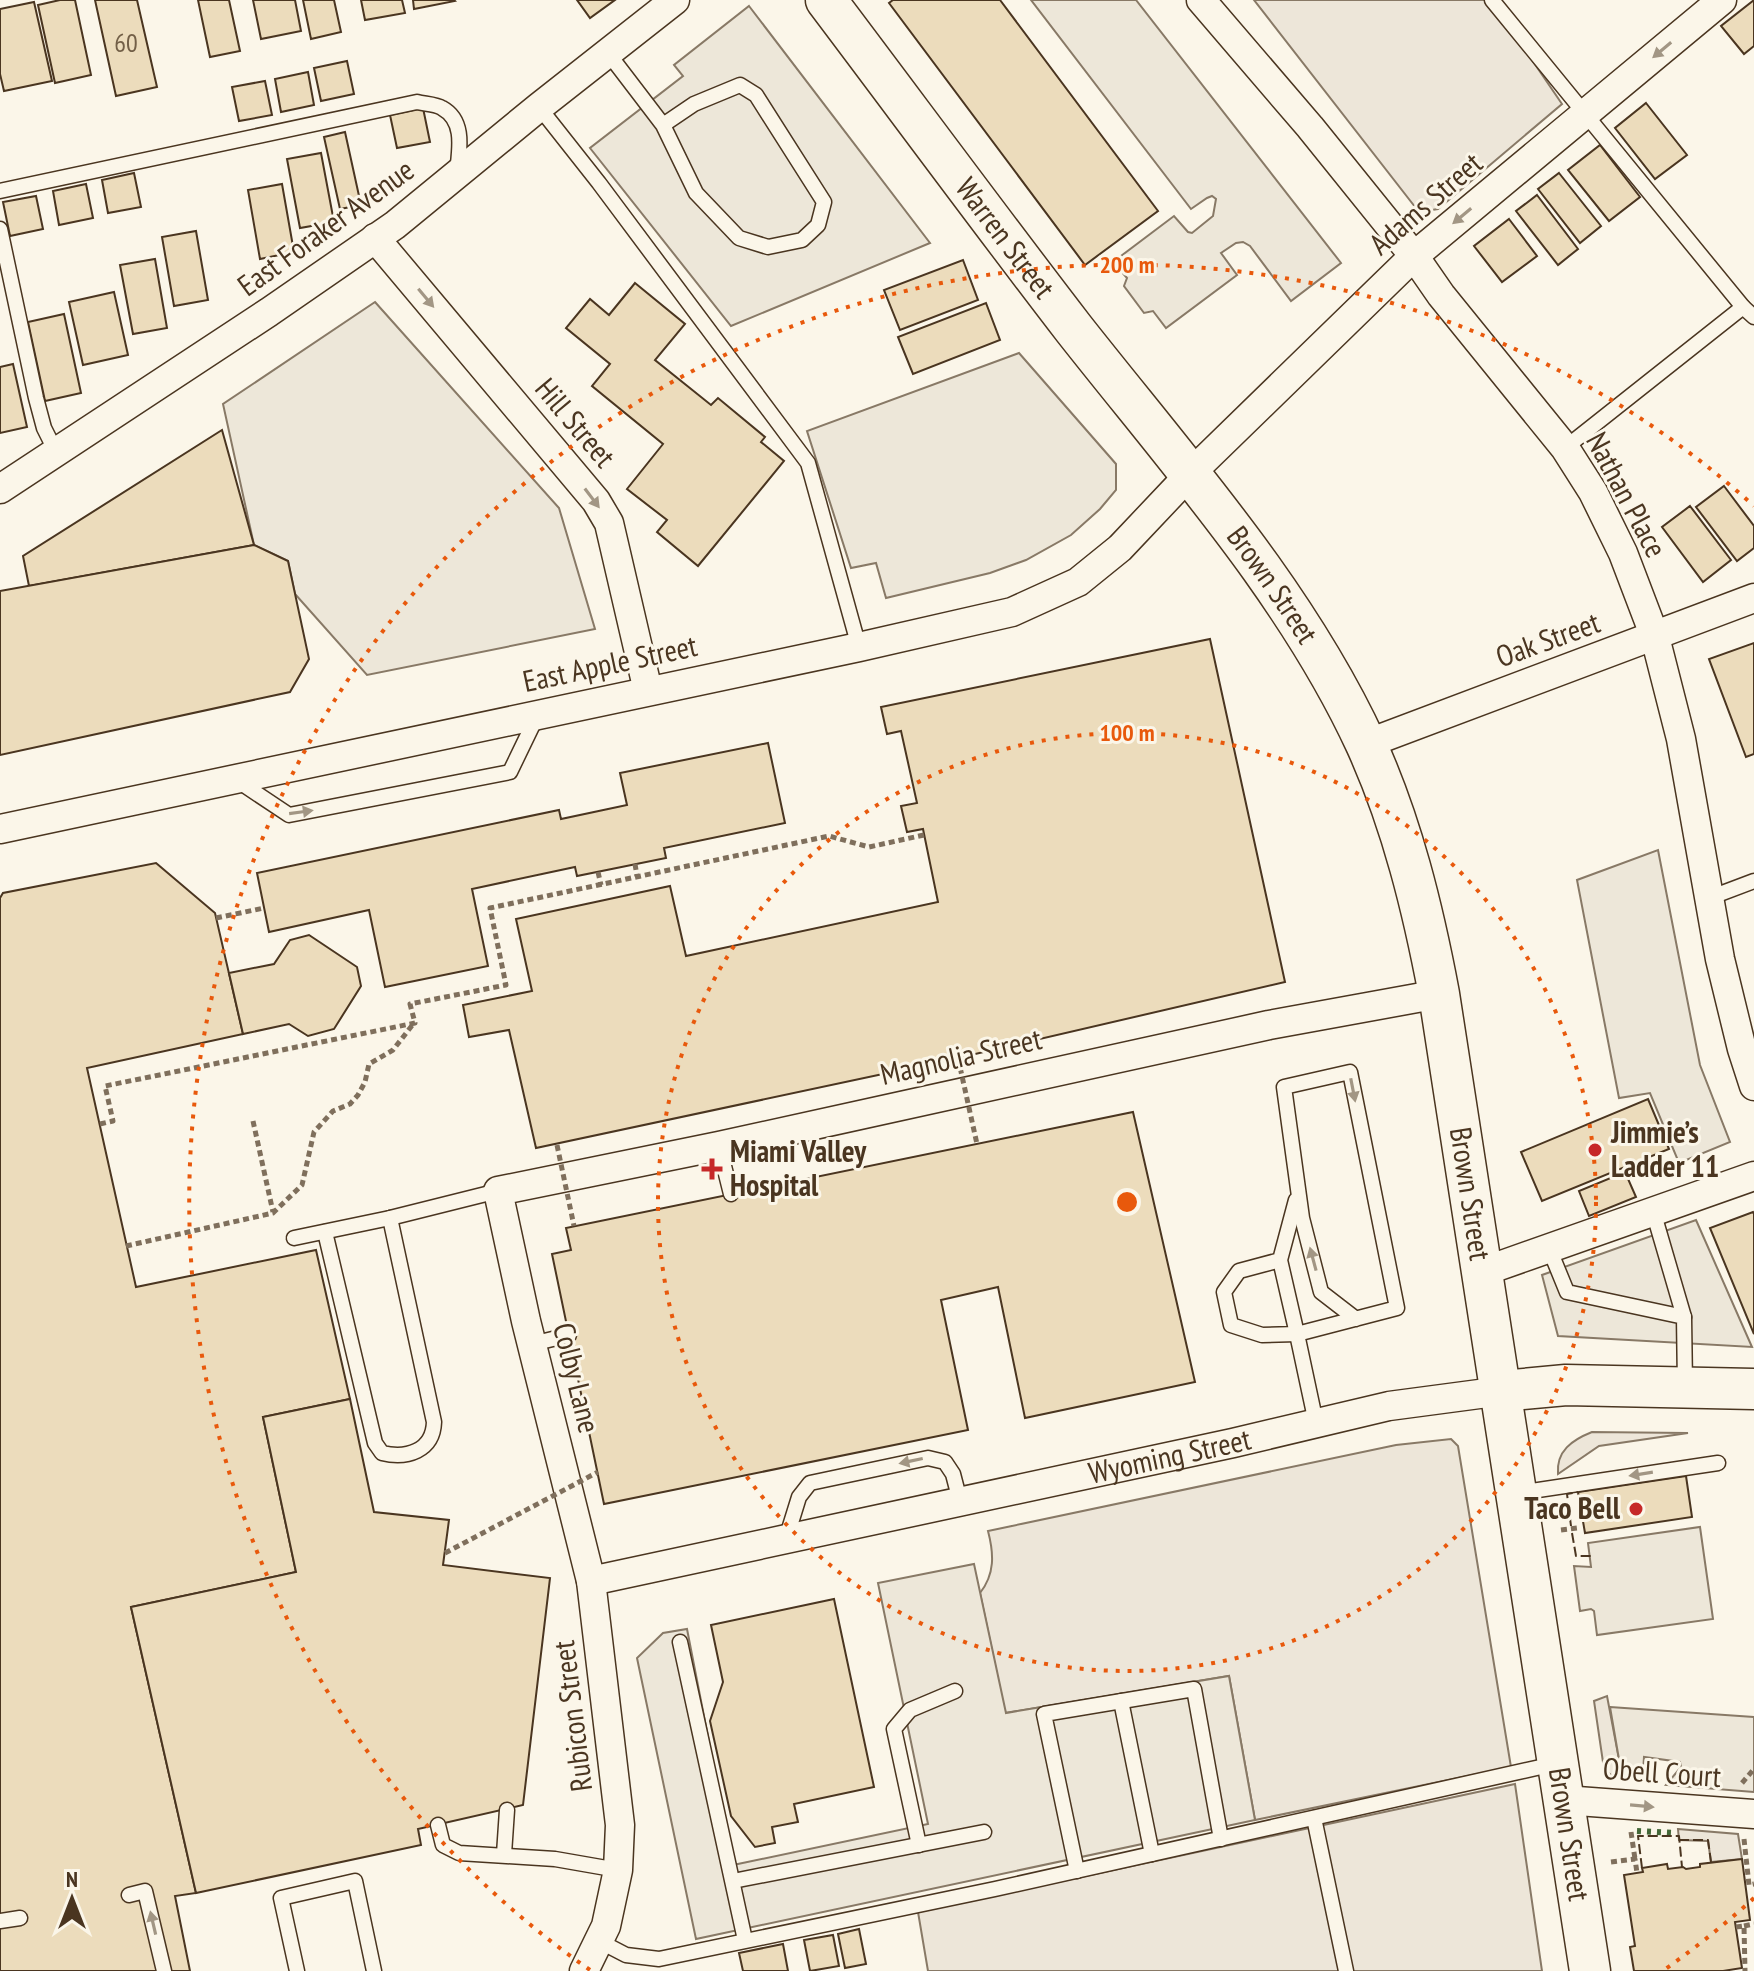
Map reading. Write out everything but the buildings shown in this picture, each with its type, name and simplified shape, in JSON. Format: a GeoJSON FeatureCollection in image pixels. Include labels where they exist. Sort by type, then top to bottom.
{"type":"FeatureCollection","features":[{"type":"Feature","properties":{"kind":"street","name":"East Foraker Avenue"},"geometry":{"type":"LineString","coordinates":[[0,489],[269,312],[375,238],[675,0]]}},
{"type":"Feature","properties":{"kind":"street","name":"Warren Street"},"geometry":{"type":"LineString","coordinates":[[826,0],[1189,475]]}},
{"type":"Feature","properties":{"kind":"street","name":"Nathan Place"},"geometry":{"type":"LineString","coordinates":[[1201,0],[1310,127],[1414,256],[1458,317],[1565,448],[1593,492],[1623,553],[1655,637],[1681,739],[1709,898],[1738,1034],[1754,1086]]}},
{"type":"Feature","properties":{"kind":"street","name":"Adams Street"},"geometry":{"type":"LineString","coordinates":[[1189,475],[1414,256],[1722,0]]}},
{"type":"Feature","properties":{"kind":"street","name":"Hill Street"},"geometry":{"type":"LineString","coordinates":[[375,238],[596,501],[609,523],[648,691]]}},
{"type":"Feature","properties":{"kind":"street","name":"East Apple Street"},"geometry":{"type":"LineString","coordinates":[[0,829],[1012,612],[1078,582],[1120,548],[1189,475]]}},
{"type":"Feature","properties":{"kind":"street","name":"Brown Street"},"geometry":{"type":"LineString","coordinates":[[1189,475],[1266,576],[1310,641],[1366,744],[1404,846],[1439,994],[1590,1971]]}},
{"type":"Feature","properties":{"kind":"street","name":"Oak Street"},"geometry":{"type":"LineString","coordinates":[[1366,744],[1754,598]]}},
{"type":"Feature","properties":{"kind":"street","name":"Magnolia Street"},"geometry":{"type":"LineString","coordinates":[[498,1191],[719,1146],[1238,1031],[1439,994]]}},
{"type":"Feature","properties":{"kind":"street"},"geometry":{"type":"LineString","coordinates":[[1482,1272],[1754,1176]]}},
{"type":"Feature","properties":{"kind":"street","name":"Colby Lane"},"geometry":{"type":"LineString","coordinates":[[498,1191],[532,1344],[591,1581]]}},
{"type":"Feature","properties":{"kind":"street","name":"Wyoming Street"},"geometry":{"type":"LineString","coordinates":[[591,1581],[1389,1406],[1566,1385],[1754,1389]]}},
{"type":"Feature","properties":{"kind":"street","name":"Rubicon Street"},"geometry":{"type":"LineString","coordinates":[[591,1581],[620,1825],[618,1857]]}},
{"type":"Feature","properties":{"kind":"street","name":"Obell Court"},"geometry":{"type":"LineString","coordinates":[[1561,1782],[1748,1823]]}},
{"type":"Feature","properties":{"kind":"street"},"geometry":{"type":"LineString","coordinates":[[584,1971],[606,1926],[618,1857]]}},
{"type":"Feature","properties":{"kind":"lane"},"geometry":{"type":"LineString","coordinates":[[1492,0],[1749,312],[1565,448]]}},
{"type":"Feature","properties":{"kind":"lane"},"geometry":{"type":"LineString","coordinates":[[608,53],[663,125],[696,193],[739,238],[768,247],[802,240],[818,225],[824,202],[756,95],[740,85],[694,104],[663,125]]}},
{"type":"Feature","properties":{"kind":"lane"},"geometry":{"type":"LineString","coordinates":[[0,191],[417,102],[442,107],[455,120],[460,135],[457,174]]}},
{"type":"Feature","properties":{"kind":"lane"},"geometry":{"type":"LineString","coordinates":[[539,107],[808,463],[859,647]]}},
{"type":"Feature","properties":{"kind":"lane"},"geometry":{"type":"LineString","coordinates":[[0,229],[36,398],[44,428],[56,452]]}},
{"type":"Feature","properties":{"kind":"lane"},"geometry":{"type":"LineString","coordinates":[[234,778],[289,815],[510,772],[539,714]]}},
{"type":"Feature","properties":{"kind":"lane"},"geometry":{"type":"LineString","coordinates":[[1709,898],[1754,881]]}},
{"type":"Feature","properties":{"kind":"lane"},"geometry":{"type":"LineString","coordinates":[[1280,1260],[1239,1271],[1224,1292],[1231,1325],[1262,1335],[1297,1334],[1322,1327],[1356,1319],[1397,1308],[1350,1072],[1284,1087],[1302,1218],[1321,1292],[1356,1319]]}},
{"type":"Feature","properties":{"kind":"lane"},"geometry":{"type":"LineString","coordinates":[[719,1146],[731,1194]]}},
{"type":"Feature","properties":{"kind":"lane"},"geometry":{"type":"LineString","coordinates":[[294,1238],[498,1191]]}},
{"type":"Feature","properties":{"kind":"lane"},"geometry":{"type":"LineString","coordinates":[[1298,1191],[1280,1260],[1316,1423]]}},
{"type":"Feature","properties":{"kind":"lane"},"geometry":{"type":"LineString","coordinates":[[1653,1211],[1684,1317],[1685,1386]]}},
{"type":"Feature","properties":{"kind":"lane"},"geometry":{"type":"LineString","coordinates":[[325,1232],[375,1443],[382,1453],[397,1456],[426,1446],[433,1438],[434,1422],[390,1218]]}},
{"type":"Feature","properties":{"kind":"lane"},"geometry":{"type":"LineString","coordinates":[[1549,1248],[1567,1292],[1684,1317]]}},
{"type":"Feature","properties":{"kind":"lane"},"geometry":{"type":"LineString","coordinates":[[532,1344],[569,1335]]}},
{"type":"Feature","properties":{"kind":"lane"},"geometry":{"type":"LineString","coordinates":[[786,1539],[799,1497],[810,1483],[928,1458],[945,1462],[953,1474],[960,1501]]}},
{"type":"Feature","properties":{"kind":"lane"},"geometry":{"type":"LineString","coordinates":[[1518,1493],[1718,1463]]}},
{"type":"Feature","properties":{"kind":"lane"},"geometry":{"type":"LineString","coordinates":[[680,1642],[745,1940]]}},
{"type":"Feature","properties":{"kind":"lane"},"geometry":{"type":"LineString","coordinates":[[1077,1871],[1044,1714],[1194,1689],[1221,1839]]}},
{"type":"Feature","properties":{"kind":"lane"},"geometry":{"type":"LineString","coordinates":[[919,1845],[894,1729],[910,1710],[955,1691]]}},
{"type":"Feature","properties":{"kind":"lane"},"geometry":{"type":"LineString","coordinates":[[1121,1701],[1152,1854]]}},
{"type":"Feature","properties":{"kind":"lane"},"geometry":{"type":"LineString","coordinates":[[599,1941],[626,1955],[659,1959],[1314,1818],[1561,1782]]}},
{"type":"Feature","properties":{"kind":"lane"},"geometry":{"type":"LineString","coordinates":[[504,1854],[507,1810]]}},
{"type":"Feature","properties":{"kind":"lane"},"geometry":{"type":"LineString","coordinates":[[1314,1818],[1346,1971]]}},
{"type":"Feature","properties":{"kind":"lane"},"geometry":{"type":"LineString","coordinates":[[438,1825],[443,1845],[450,1850],[555,1859],[618,1857]]}},
{"type":"Feature","properties":{"kind":"lane"},"geometry":{"type":"LineString","coordinates":[[733,1881],[984,1832]]}},
{"type":"Feature","properties":{"kind":"lane"},"geometry":{"type":"LineString","coordinates":[[297,1971],[281,1898],[355,1881],[374,1971]]}},
{"type":"Feature","properties":{"kind":"lane"},"geometry":{"type":"LineString","coordinates":[[129,1895],[145,1891],[164,1971]]}},
{"type":"Feature","properties":{"kind":"lane"},"geometry":{"type":"LineString","coordinates":[[0,1921],[20,1918]]}},
{"type":"Feature","properties":{"kind":"path"},"geometry":{"type":"LineString","coordinates":[[415,1023],[410,1004],[506,985],[490,908],[829,836],[869,847],[924,835]]}},
{"type":"Feature","properties":{"kind":"path"},"geometry":{"type":"LineString","coordinates":[[635,864],[637,876]]}},
{"type":"Feature","properties":{"kind":"path"},"geometry":{"type":"LineString","coordinates":[[598,872],[601,885]]}},
{"type":"Feature","properties":{"kind":"path"},"geometry":{"type":"LineString","coordinates":[[216,918],[264,908]]}},
{"type":"Feature","properties":{"kind":"path"},"geometry":{"type":"LineString","coordinates":[[100,1124],[113,1121],[105,1086],[415,1023]]}},
{"type":"Feature","properties":{"kind":"path"},"geometry":{"type":"LineString","coordinates":[[126,1246],[273,1213],[302,1185],[314,1132],[333,1111],[350,1104],[365,1082],[369,1064],[393,1050],[415,1023]]}},
{"type":"Feature","properties":{"kind":"path"},"geometry":{"type":"LineString","coordinates":[[958,1058],[977,1144]]}},
{"type":"Feature","properties":{"kind":"path"},"geometry":{"type":"LineString","coordinates":[[253,1121],[273,1213]]}},
{"type":"Feature","properties":{"kind":"path"},"geometry":{"type":"LineString","coordinates":[[557,1145],[574,1226]]}},
{"type":"Feature","properties":{"kind":"path"},"geometry":{"type":"LineString","coordinates":[[445,1553],[598,1472]]}},
{"type":"Feature","properties":{"kind":"path"},"geometry":{"type":"LineString","coordinates":[[1561,1530],[1577,1528]]}},
{"type":"Feature","properties":{"kind":"path"},"geometry":{"type":"LineString","coordinates":[[1737,1791],[1754,1769]]}},
{"type":"Feature","properties":{"kind":"path"},"geometry":{"type":"LineString","coordinates":[[1748,1823],[1749,1885],[1754,1884]]}},
{"type":"Feature","properties":{"kind":"path"},"geometry":{"type":"LineString","coordinates":[[1631,1826],[1637,1873]]}},
{"type":"Feature","properties":{"kind":"path"},"geometry":{"type":"LineString","coordinates":[[1611,1862],[1635,1859]]}},
{"type":"Feature","properties":{"kind":"path"},"geometry":{"type":"LineString","coordinates":[[1736,1927],[1754,1924]]}},
{"type":"Feature","properties":{"kind":"path"},"geometry":{"type":"LineString","coordinates":[[1744,1926],[1745,1971]]}},
{"type":"Feature","properties":{"kind":"shaded area"},"geometry":{"type":"Polygon","coordinates":[[[1031,0],[1136,0],[1341,263],[1291,301],[1250,246],[1243,242],[1236,243],[1221,253],[1237,275],[1166,328],[1153,311],[1144,313],[1124,286],[1127,278],[1113,262],[1174,216],[1192,233],[1213,216],[1216,199],[1212,196],[1207,198],[1191,209],[1031,0]]]}},
{"type":"Feature","properties":{"kind":"shaded area"},"geometry":{"type":"Polygon","coordinates":[[[1254,0],[1491,0],[1562,104],[1438,209],[1419,212],[1254,0]]]}},
{"type":"Feature","properties":{"kind":"shaded area"},"geometry":{"type":"Polygon","coordinates":[[[749,6],[930,243],[731,326],[590,148],[683,76],[674,65],[749,6]]]}},
{"type":"Feature","properties":{"kind":"shaded area"},"geometry":{"type":"Polygon","coordinates":[[[375,302],[559,508],[595,629],[367,675],[295,594],[288,561],[254,545],[223,404],[375,302]]]}},
{"type":"Feature","properties":{"kind":"shaded area"},"geometry":{"type":"Polygon","coordinates":[[[1019,353],[1116,464],[1116,490],[1071,535],[1026,560],[990,573],[886,598],[876,563],[851,568],[807,431],[1019,353]]]}},
{"type":"Feature","properties":{"kind":"shaded area"},"geometry":{"type":"Polygon","coordinates":[[[1658,850],[1700,1065],[1730,1142],[1679,1163],[1650,1093],[1619,1098],[1577,880],[1658,850]]]}},
{"type":"Feature","properties":{"kind":"shaded area"},"geometry":{"type":"Polygon","coordinates":[[[1696,1220],[1752,1347],[1558,1336],[1542,1275],[1696,1220]]]}},
{"type":"Feature","properties":{"kind":"shaded area"},"geometry":{"type":"Polygon","coordinates":[[[1592,1432],[1688,1433],[1599,1446],[1558,1474],[1560,1459],[1567,1447],[1592,1432]]]}},
{"type":"Feature","properties":{"kind":"shaded area"},"geometry":{"type":"Polygon","coordinates":[[[1451,1439],[1458,1446],[1511,1767],[1255,1820],[1229,1676],[1005,1713],[980,1593],[992,1564],[988,1531],[1396,1445],[1451,1439]]]}},
{"type":"Feature","properties":{"kind":"shaded area"},"geometry":{"type":"Polygon","coordinates":[[[1700,1527],[1713,1619],[1597,1635],[1594,1611],[1580,1611],[1574,1566],[1591,1567],[1588,1543],[1700,1527]]]}},
{"type":"Feature","properties":{"kind":"shaded area"},"geometry":{"type":"Polygon","coordinates":[[[974,1564],[1006,1713],[1229,1676],[1255,1820],[696,1939],[637,1658],[663,1633],[687,1629],[733,1865],[928,1824],[878,1583],[974,1564]]]}},
{"type":"Feature","properties":{"kind":"shaded area"},"geometry":{"type":"Polygon","coordinates":[[[1607,1696],[1622,1775],[1611,1775],[1604,1769],[1594,1701],[1607,1696]]]}},
{"type":"Feature","properties":{"kind":"shaded area"},"geometry":{"type":"Polygon","coordinates":[[[1610,1707],[1754,1717],[1754,1792],[1666,1785],[1681,1767],[1680,1762],[1644,1757],[1643,1772],[1621,1771],[1610,1707]]]}},
{"type":"Feature","properties":{"kind":"shaded area"},"geometry":{"type":"Polygon","coordinates":[[[1515,1784],[1542,1971],[928,1971],[918,1912],[1515,1784]]]}},
{"type":"Feature","properties":{"kind":"shaded area"},"geometry":{"type":"Polygon","coordinates":[[[1678,1829],[1738,1834],[1742,1859],[1711,1862],[1708,1841],[1679,1840],[1678,1829]]]}},
{"type":"Feature","properties":{"kind":"hedge"},"geometry":{"type":"LineString","coordinates":[[1637,1831],[1675,1833]]}},
{"type":"Feature","properties":{"kind":"fence"},"geometry":{"type":"LineString","coordinates":[[1571,1526],[1567,1494],[1578,1492]]}},
{"type":"Feature","properties":{"kind":"fence"},"geometry":{"type":"LineString","coordinates":[[1572,1533],[1576,1556],[1591,1556]]}},
{"type":"Feature","properties":{"kind":"fence"},"geometry":{"type":"LineString","coordinates":[[1642,1868],[1638,1836],[1679,1836],[1682,1867]]}},
{"type":"Feature","properties":{"kind":"fence"},"geometry":{"type":"LineString","coordinates":[[1679,1840],[1708,1840],[1711,1862]]}},
{"type":"Feature","properties":{"kind":"place","name":"Jimmie’s Ladder 11"},"geometry":{"type":"Point","coordinates":[1595,1150]}},
{"type":"Feature","properties":{"kind":"place","name":"Miami Valley Hospital"},"geometry":{"type":"Point","coordinates":[712,1169]}},
{"type":"Feature","properties":{"kind":"place","name":"Taco Bell"},"geometry":{"type":"Point","coordinates":[1636,1509]}}]}
